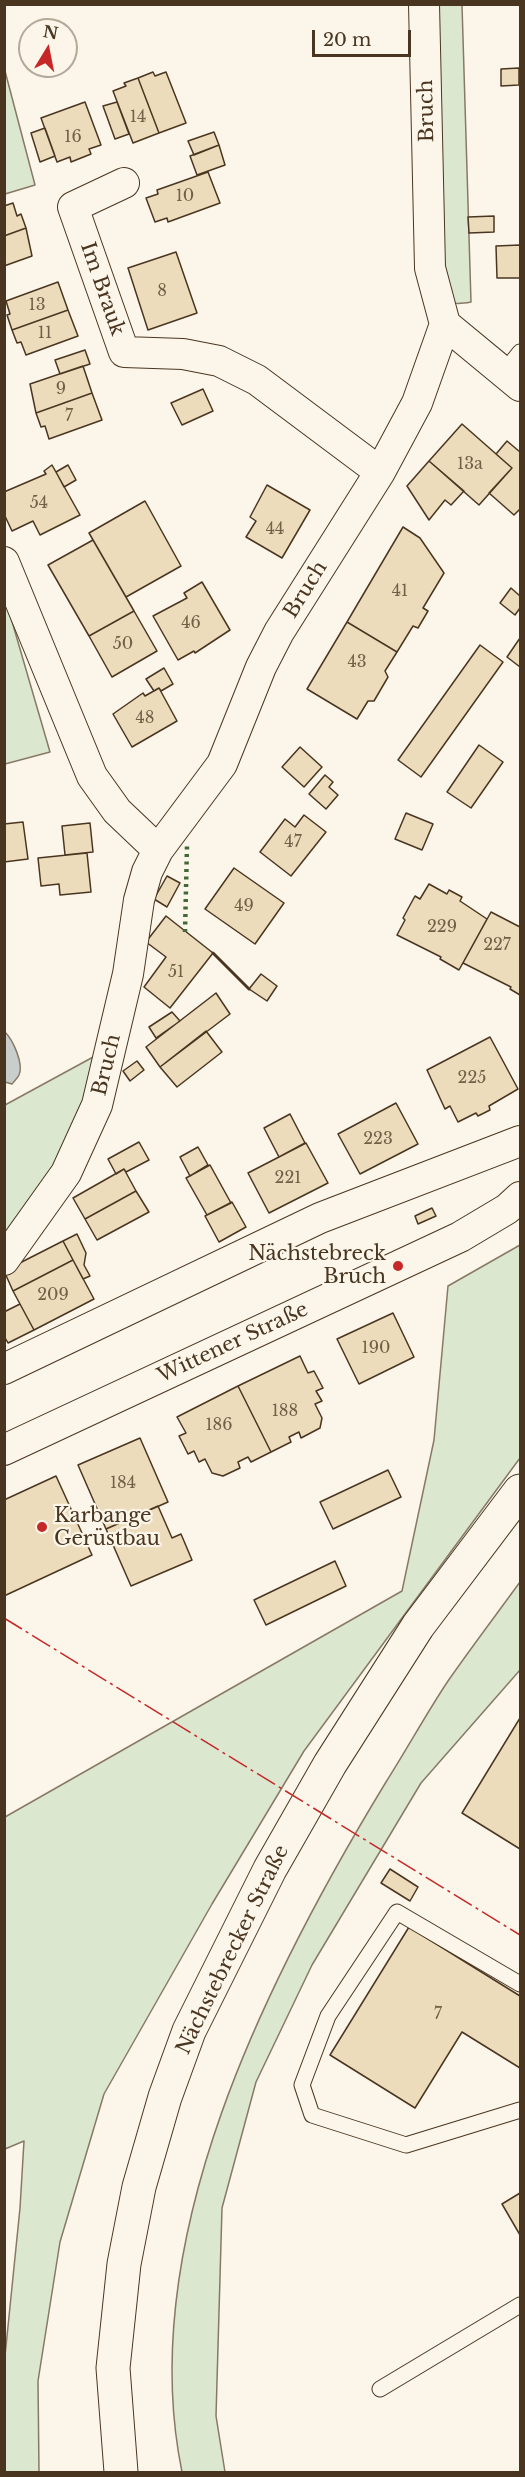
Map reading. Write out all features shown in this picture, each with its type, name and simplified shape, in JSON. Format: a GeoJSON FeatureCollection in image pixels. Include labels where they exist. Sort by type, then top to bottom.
{"type":"FeatureCollection","features":[{"type":"Feature","properties":{"kind":"main road","name":"Nächstebrecker Straße"},"geometry":{"type":"LineString","coordinates":[[121,2472],[113,2368],[124,2264],[139,2187],[165,2097],[189,2031],[270,1869],[330,1764],[418,1626],[520,1491]]}},
{"type":"Feature","properties":{"kind":"street","name":"Bruch"},"geometry":{"type":"LineString","coordinates":[[4,1260],[66,1173],[97,1105],[128,974],[139,900],[147,872],[158,850],[222,764],[261,667],[279,632],[380,472],[417,403],[445,324],[430,268],[424,4]]}},
{"type":"Feature","properties":{"kind":"street","name":"Im Brauk"},"geometry":{"type":"LineString","coordinates":[[124,183],[73,207],[124,352],[183,354],[219,361],[257,380],[380,472]]}},
{"type":"Feature","properties":{"kind":"street"},"geometry":{"type":"LineString","coordinates":[[445,324],[515,370]]}},
{"type":"Feature","properties":{"kind":"street"},"geometry":{"type":"LineString","coordinates":[[4,562],[92,776],[117,811],[158,850]]}},
{"type":"Feature","properties":{"kind":"street"},"geometry":{"type":"LineString","coordinates":[[4,1369],[320,1218],[520,1141]]}},
{"type":"Feature","properties":{"kind":"street","name":"Wittener Straße"},"geometry":{"type":"LineString","coordinates":[[4,1450],[460,1237],[507,1209],[520,1197]]}},
{"type":"Feature","properties":{"kind":"lane"},"geometry":{"type":"LineString","coordinates":[[520,1984],[398,1912],[328,2016],[302,2085],[312,2115],[406,2145],[520,2110]]}},
{"type":"Feature","properties":{"kind":"lane"},"geometry":{"type":"LineString","coordinates":[[380,2388],[520,2306]]}},
{"type":"Feature","properties":{"kind":"green space"},"geometry":{"type":"Polygon","coordinates":[[[424,5],[462,5],[471,302],[467,303],[453,303],[443,298],[424,5]]]}},
{"type":"Feature","properties":{"kind":"green space"},"geometry":{"type":"Polygon","coordinates":[[[5,71],[35,185],[4,194],[5,71]]]}},
{"type":"Feature","properties":{"kind":"green space"},"geometry":{"type":"Polygon","coordinates":[[[4,594],[50,752],[5,764],[4,764],[4,594]]]}},
{"type":"Feature","properties":{"kind":"green space"},"geometry":{"type":"Polygon","coordinates":[[[95,1056],[81,1112],[61,1154],[5,1238],[5,1105],[95,1056]]]}},
{"type":"Feature","properties":{"kind":"green space"},"geometry":{"type":"Polygon","coordinates":[[[520,1245],[520,1458],[304,1751],[212,1904],[104,2094],[60,2242],[38,2381],[39,2472],[5,2472],[5,2356],[20,2208],[24,2141],[5,2149],[5,1817],[402,1591],[434,1440],[448,1286],[520,1245]]]}},
{"type":"Feature","properties":{"kind":"green space"},"geometry":{"type":"Polygon","coordinates":[[[520,1582],[520,1670],[421,1783],[312,1965],[256,2082],[222,2208],[216,2416],[225,2472],[182,2472],[172,2383],[177,2293],[194,2202],[222,2112],[257,2024],[341,1858],[440,1693],[520,1582]]]}},
{"type":"Feature","properties":{"kind":"shaded area"},"geometry":{"type":"Polygon","coordinates":[[[5,1032],[14,1046],[20,1065],[19,1075],[12,1084],[5,1082],[5,1032]]]}},
{"type":"Feature","properties":{"kind":"building"},"geometry":{"type":"Polygon","coordinates":[[[519,68],[519,85],[501,86],[501,69],[519,68]]]}},
{"type":"Feature","properties":{"kind":"building"},"geometry":{"type":"Polygon","coordinates":[[[153,72],[155,76],[166,72],[186,123],[159,133],[138,78],[153,72]]]}},
{"type":"Feature","properties":{"kind":"building"},"geometry":{"type":"Polygon","coordinates":[[[138,78],[159,133],[133,143],[113,91],[126,86],[124,83],[138,78]]]}},
{"type":"Feature","properties":{"kind":"building"},"geometry":{"type":"Polygon","coordinates":[[[85,102],[101,145],[89,149],[91,154],[71,162],[70,157],[57,162],[41,118],[85,102]]]}},
{"type":"Feature","properties":{"kind":"building"},"geometry":{"type":"Polygon","coordinates":[[[117,102],[129,134],[115,139],[103,106],[117,102]]]}},
{"type":"Feature","properties":{"kind":"building"},"geometry":{"type":"Polygon","coordinates":[[[45,128],[55,156],[40,162],[31,133],[45,128]]]}},
{"type":"Feature","properties":{"kind":"building"},"geometry":{"type":"Polygon","coordinates":[[[214,132],[219,145],[194,155],[188,141],[214,132]]]}},
{"type":"Feature","properties":{"kind":"building"},"geometry":{"type":"Polygon","coordinates":[[[219,145],[225,165],[197,175],[190,156],[219,145]]]}},
{"type":"Feature","properties":{"kind":"building"},"geometry":{"type":"Polygon","coordinates":[[[208,172],[220,203],[168,222],[167,218],[155,222],[146,198],[158,194],[157,190],[208,172]]]}},
{"type":"Feature","properties":{"kind":"building"},"geometry":{"type":"Polygon","coordinates":[[[13,203],[17,216],[21,214],[26,228],[4,236],[4,206],[13,203]]]}},
{"type":"Feature","properties":{"kind":"building"},"geometry":{"type":"Polygon","coordinates":[[[494,216],[494,232],[469,233],[468,217],[494,216]]]}},
{"type":"Feature","properties":{"kind":"building"},"geometry":{"type":"Polygon","coordinates":[[[26,228],[32,256],[4,266],[4,236],[26,228]]]}},
{"type":"Feature","properties":{"kind":"building"},"geometry":{"type":"Polygon","coordinates":[[[520,245],[520,278],[497,278],[496,246],[520,245]]]}},
{"type":"Feature","properties":{"kind":"building"},"geometry":{"type":"Polygon","coordinates":[[[176,252],[197,313],[148,330],[128,268],[176,252]]]}},
{"type":"Feature","properties":{"kind":"building"},"geometry":{"type":"Polygon","coordinates":[[[58,282],[68,310],[12,330],[7,315],[10,314],[6,301],[58,282]]]}},
{"type":"Feature","properties":{"kind":"building"},"geometry":{"type":"Polygon","coordinates":[[[68,310],[78,336],[26,355],[21,342],[17,343],[12,330],[68,310]]]}},
{"type":"Feature","properties":{"kind":"building"},"geometry":{"type":"Polygon","coordinates":[[[85,350],[90,364],[60,374],[55,360],[85,350]]]}},
{"type":"Feature","properties":{"kind":"building"},"geometry":{"type":"Polygon","coordinates":[[[83,366],[92,393],[36,413],[30,384],[83,366]]]}},
{"type":"Feature","properties":{"kind":"building"},"geometry":{"type":"Polygon","coordinates":[[[203,389],[213,411],[182,425],[171,403],[203,389]]]}},
{"type":"Feature","properties":{"kind":"building"},"geometry":{"type":"Polygon","coordinates":[[[92,393],[102,420],[49,439],[45,426],[41,427],[36,413],[92,393]]]}},
{"type":"Feature","properties":{"kind":"building"},"geometry":{"type":"Polygon","coordinates":[[[462,424],[512,468],[479,505],[429,461],[462,424]]]}},
{"type":"Feature","properties":{"kind":"building"},"geometry":{"type":"Polygon","coordinates":[[[507,441],[520,452],[520,509],[514,515],[489,493],[512,468],[496,454],[507,441]]]}},
{"type":"Feature","properties":{"kind":"building"},"geometry":{"type":"Polygon","coordinates":[[[429,461],[464,491],[451,505],[445,500],[429,520],[407,486],[429,461]]]}},
{"type":"Feature","properties":{"kind":"building"},"geometry":{"type":"Polygon","coordinates":[[[52,465],[80,515],[40,535],[33,521],[12,531],[4,514],[4,492],[46,474],[44,471],[52,465]]]}},
{"type":"Feature","properties":{"kind":"building"},"geometry":{"type":"Polygon","coordinates":[[[68,465],[76,480],[64,487],[56,472],[68,465]]]}},
{"type":"Feature","properties":{"kind":"building"},"geometry":{"type":"Polygon","coordinates":[[[267,485],[310,510],[282,558],[246,537],[256,521],[250,517],[267,485]]]}},
{"type":"Feature","properties":{"kind":"building"},"geometry":{"type":"Polygon","coordinates":[[[145,501],[181,566],[126,597],[89,533],[145,501]]]}},
{"type":"Feature","properties":{"kind":"building"},"geometry":{"type":"Polygon","coordinates":[[[403,527],[420,538],[444,573],[423,608],[428,611],[418,628],[413,626],[397,652],[347,622],[403,527]]]}},
{"type":"Feature","properties":{"kind":"building"},"geometry":{"type":"Polygon","coordinates":[[[93,540],[134,611],[89,636],[48,565],[93,540]]]}},
{"type":"Feature","properties":{"kind":"building"},"geometry":{"type":"Polygon","coordinates":[[[202,582],[230,630],[195,653],[194,651],[178,660],[153,616],[187,598],[184,593],[202,582]]]}},
{"type":"Feature","properties":{"kind":"building"},"geometry":{"type":"Polygon","coordinates":[[[511,588],[520,596],[520,608],[515,615],[500,603],[511,588]]]}},
{"type":"Feature","properties":{"kind":"building"},"geometry":{"type":"Polygon","coordinates":[[[134,611],[157,651],[112,677],[89,636],[134,611]]]}},
{"type":"Feature","properties":{"kind":"building"},"geometry":{"type":"Polygon","coordinates":[[[347,622],[397,652],[385,671],[388,677],[374,701],[368,701],[357,719],[307,689],[347,622]]]}},
{"type":"Feature","properties":{"kind":"building"},"geometry":{"type":"Polygon","coordinates":[[[520,638],[520,667],[507,657],[520,638]]]}},
{"type":"Feature","properties":{"kind":"building"},"geometry":{"type":"Polygon","coordinates":[[[480,645],[503,662],[421,777],[398,760],[480,645]]]}},
{"type":"Feature","properties":{"kind":"building"},"geometry":{"type":"Polygon","coordinates":[[[164,668],[173,684],[161,691],[159,688],[154,691],[146,679],[164,668]]]}},
{"type":"Feature","properties":{"kind":"building"},"geometry":{"type":"Polygon","coordinates":[[[159,688],[177,721],[132,747],[113,714],[143,693],[145,696],[159,688]]]}},
{"type":"Feature","properties":{"kind":"building"},"geometry":{"type":"Polygon","coordinates":[[[479,745],[503,762],[471,808],[447,792],[479,745]]]}},
{"type":"Feature","properties":{"kind":"building"},"geometry":{"type":"Polygon","coordinates":[[[300,747],[322,767],[304,787],[282,767],[300,747]]]}},
{"type":"Feature","properties":{"kind":"building"},"geometry":{"type":"Polygon","coordinates":[[[325,775],[333,782],[329,787],[338,795],[326,809],[309,794],[325,775]]]}},
{"type":"Feature","properties":{"kind":"building"},"geometry":{"type":"Polygon","coordinates":[[[406,813],[433,824],[422,850],[395,839],[406,813]]]}},
{"type":"Feature","properties":{"kind":"building"},"geometry":{"type":"Polygon","coordinates":[[[304,815],[326,832],[291,876],[260,852],[285,819],[295,827],[304,815]]]}},
{"type":"Feature","properties":{"kind":"building"},"geometry":{"type":"Polygon","coordinates":[[[23,822],[28,859],[4,862],[4,824],[23,822]]]}},
{"type":"Feature","properties":{"kind":"building"},"geometry":{"type":"Polygon","coordinates":[[[90,823],[93,852],[65,855],[62,826],[90,823]]]}},
{"type":"Feature","properties":{"kind":"building"},"geometry":{"type":"Polygon","coordinates":[[[87,853],[91,892],[60,895],[59,884],[41,886],[38,858],[87,853]]]}},
{"type":"Feature","properties":{"kind":"building"},"geometry":{"type":"Polygon","coordinates":[[[234,868],[284,903],[255,944],[205,909],[234,868]]]}},
{"type":"Feature","properties":{"kind":"building"},"geometry":{"type":"Polygon","coordinates":[[[167,876],[180,883],[167,907],[154,899],[167,876]]]}},
{"type":"Feature","properties":{"kind":"building"},"geometry":{"type":"Polygon","coordinates":[[[429,884],[447,894],[449,890],[462,897],[460,901],[487,919],[459,970],[440,959],[441,957],[397,935],[415,896],[420,899],[429,884]]]}},
{"type":"Feature","properties":{"kind":"building"},"geometry":{"type":"Polygon","coordinates":[[[491,912],[520,927],[520,995],[510,989],[511,987],[463,963],[491,912]]]}},
{"type":"Feature","properties":{"kind":"building"},"geometry":{"type":"Polygon","coordinates":[[[166,916],[213,953],[170,1008],[144,987],[166,957],[146,942],[166,916]]]}},
{"type":"Feature","properties":{"kind":"building"},"geometry":{"type":"Polygon","coordinates":[[[261,974],[277,986],[267,1001],[249,989],[261,974]]]}},
{"type":"Feature","properties":{"kind":"building"},"geometry":{"type":"Polygon","coordinates":[[[216,993],[230,1014],[160,1067],[146,1047],[216,993]]]}},
{"type":"Feature","properties":{"kind":"building"},"geometry":{"type":"Polygon","coordinates":[[[172,1012],[180,1021],[156,1038],[149,1027],[172,1012]]]}},
{"type":"Feature","properties":{"kind":"building"},"geometry":{"type":"Polygon","coordinates":[[[206,1031],[222,1052],[177,1087],[160,1067],[206,1031]]]}},
{"type":"Feature","properties":{"kind":"building"},"geometry":{"type":"Polygon","coordinates":[[[490,1037],[518,1089],[489,1106],[490,1110],[478,1116],[476,1113],[458,1122],[450,1106],[445,1109],[427,1070],[490,1037]]]}},
{"type":"Feature","properties":{"kind":"building"},"geometry":{"type":"Polygon","coordinates":[[[137,1061],[144,1070],[130,1081],[123,1071],[137,1061]]]}},
{"type":"Feature","properties":{"kind":"building"},"geometry":{"type":"Polygon","coordinates":[[[396,1103],[418,1144],[360,1174],[338,1134],[396,1103]]]}},
{"type":"Feature","properties":{"kind":"building"},"geometry":{"type":"Polygon","coordinates":[[[290,1114],[305,1143],[279,1157],[264,1128],[290,1114]]]}},
{"type":"Feature","properties":{"kind":"building"},"geometry":{"type":"Polygon","coordinates":[[[139,1142],[149,1160],[126,1172],[124,1169],[116,1174],[108,1159],[139,1142]]]}},
{"type":"Feature","properties":{"kind":"building"},"geometry":{"type":"Polygon","coordinates":[[[306,1143],[328,1183],[269,1213],[248,1173],[306,1143]]]}},
{"type":"Feature","properties":{"kind":"building"},"geometry":{"type":"Polygon","coordinates":[[[198,1147],[208,1165],[190,1176],[180,1157],[198,1147]]]}},
{"type":"Feature","properties":{"kind":"building"},"geometry":{"type":"Polygon","coordinates":[[[210,1165],[231,1203],[207,1215],[186,1178],[210,1165]]]}},
{"type":"Feature","properties":{"kind":"building"},"geometry":{"type":"Polygon","coordinates":[[[124,1169],[136,1191],[85,1219],[73,1198],[124,1169]]]}},
{"type":"Feature","properties":{"kind":"building"},"geometry":{"type":"Polygon","coordinates":[[[136,1191],[149,1212],[97,1240],[85,1219],[136,1191]]]}},
{"type":"Feature","properties":{"kind":"building"},"geometry":{"type":"Polygon","coordinates":[[[232,1202],[246,1227],[219,1242],[205,1216],[232,1202]]]}},
{"type":"Feature","properties":{"kind":"building"},"geometry":{"type":"Polygon","coordinates":[[[432,1208],[436,1216],[418,1224],[415,1216],[432,1208]]]}},
{"type":"Feature","properties":{"kind":"building"},"geometry":{"type":"Polygon","coordinates":[[[77,1234],[86,1253],[84,1265],[90,1276],[83,1279],[63,1241],[77,1234]]]}},
{"type":"Feature","properties":{"kind":"building"},"geometry":{"type":"Polygon","coordinates":[[[63,1241],[73,1260],[13,1291],[4,1271],[63,1241]]]}},
{"type":"Feature","properties":{"kind":"building"},"geometry":{"type":"Polygon","coordinates":[[[73,1260],[94,1299],[34,1330],[13,1291],[73,1260]]]}},
{"type":"Feature","properties":{"kind":"building"},"geometry":{"type":"Polygon","coordinates":[[[20,1304],[34,1330],[8,1343],[4,1336],[4,1312],[20,1304]]]}},
{"type":"Feature","properties":{"kind":"building"},"geometry":{"type":"Polygon","coordinates":[[[393,1313],[414,1357],[359,1384],[337,1339],[393,1313]]]}},
{"type":"Feature","properties":{"kind":"building"},"geometry":{"type":"Polygon","coordinates":[[[300,1356],[308,1373],[314,1371],[323,1388],[316,1391],[322,1401],[315,1404],[322,1418],[320,1428],[301,1438],[299,1432],[289,1437],[291,1442],[271,1452],[238,1386],[300,1356]]]}},
{"type":"Feature","properties":{"kind":"building"},"geometry":{"type":"Polygon","coordinates":[[[238,1386],[271,1452],[251,1462],[248,1457],[238,1462],[240,1468],[223,1476],[212,1473],[205,1459],[199,1462],[194,1451],[188,1454],[179,1436],[186,1433],[177,1417],[238,1386]]]}},
{"type":"Feature","properties":{"kind":"building"},"geometry":{"type":"Polygon","coordinates":[[[140,1438],[168,1502],[106,1529],[78,1465],[140,1438]]]}},
{"type":"Feature","properties":{"kind":"building"},"geometry":{"type":"Polygon","coordinates":[[[388,1470],[401,1497],[333,1529],[320,1502],[388,1470]]]}},
{"type":"Feature","properties":{"kind":"building","name":"Karbange Gerüstbau"},"geometry":{"type":"Polygon","coordinates":[[[56,1476],[92,1555],[4,1596],[4,1500],[56,1476]]]}},
{"type":"Feature","properties":{"kind":"building"},"geometry":{"type":"Polygon","coordinates":[[[158,1506],[172,1538],[181,1534],[192,1560],[131,1586],[106,1529],[158,1506]]]}},
{"type":"Feature","properties":{"kind":"building"},"geometry":{"type":"Polygon","coordinates":[[[335,1561],[346,1586],[266,1625],[254,1600],[335,1561]]]}},
{"type":"Feature","properties":{"kind":"building"},"geometry":{"type":"Polygon","coordinates":[[[520,1718],[520,1849],[462,1813],[520,1718]]]}},
{"type":"Feature","properties":{"kind":"building"},"geometry":{"type":"Polygon","coordinates":[[[390,1869],[418,1887],[410,1901],[381,1883],[390,1869]]]}},
{"type":"Feature","properties":{"kind":"building"},"geometry":{"type":"Polygon","coordinates":[[[409,1927],[520,1996],[520,2068],[462,2032],[415,2108],[330,2055],[409,1927]]]}},
{"type":"Feature","properties":{"kind":"building"},"geometry":{"type":"Polygon","coordinates":[[[520,2193],[520,2235],[502,2204],[520,2193]]]}},
{"type":"Feature","properties":{"kind":"hedge"},"geometry":{"type":"LineString","coordinates":[[185,932],[187,846]]}},
{"type":"Feature","properties":{"kind":"wall"},"geometry":{"type":"LineString","coordinates":[[213,953],[249,989]]}},
{"type":"Feature","properties":{"kind":"power"},"geometry":{"type":"LineString","coordinates":[[4,1618],[520,1935]]}},
{"type":"Feature","properties":{"kind":"place","name":"Nächstebreck Bruch"},"geometry":{"type":"Point","coordinates":[398,1266]}},
{"type":"Feature","properties":{"kind":"place","name":"Karbange Gerüstbau"},"geometry":{"type":"Point","coordinates":[42,1527]}}]}
